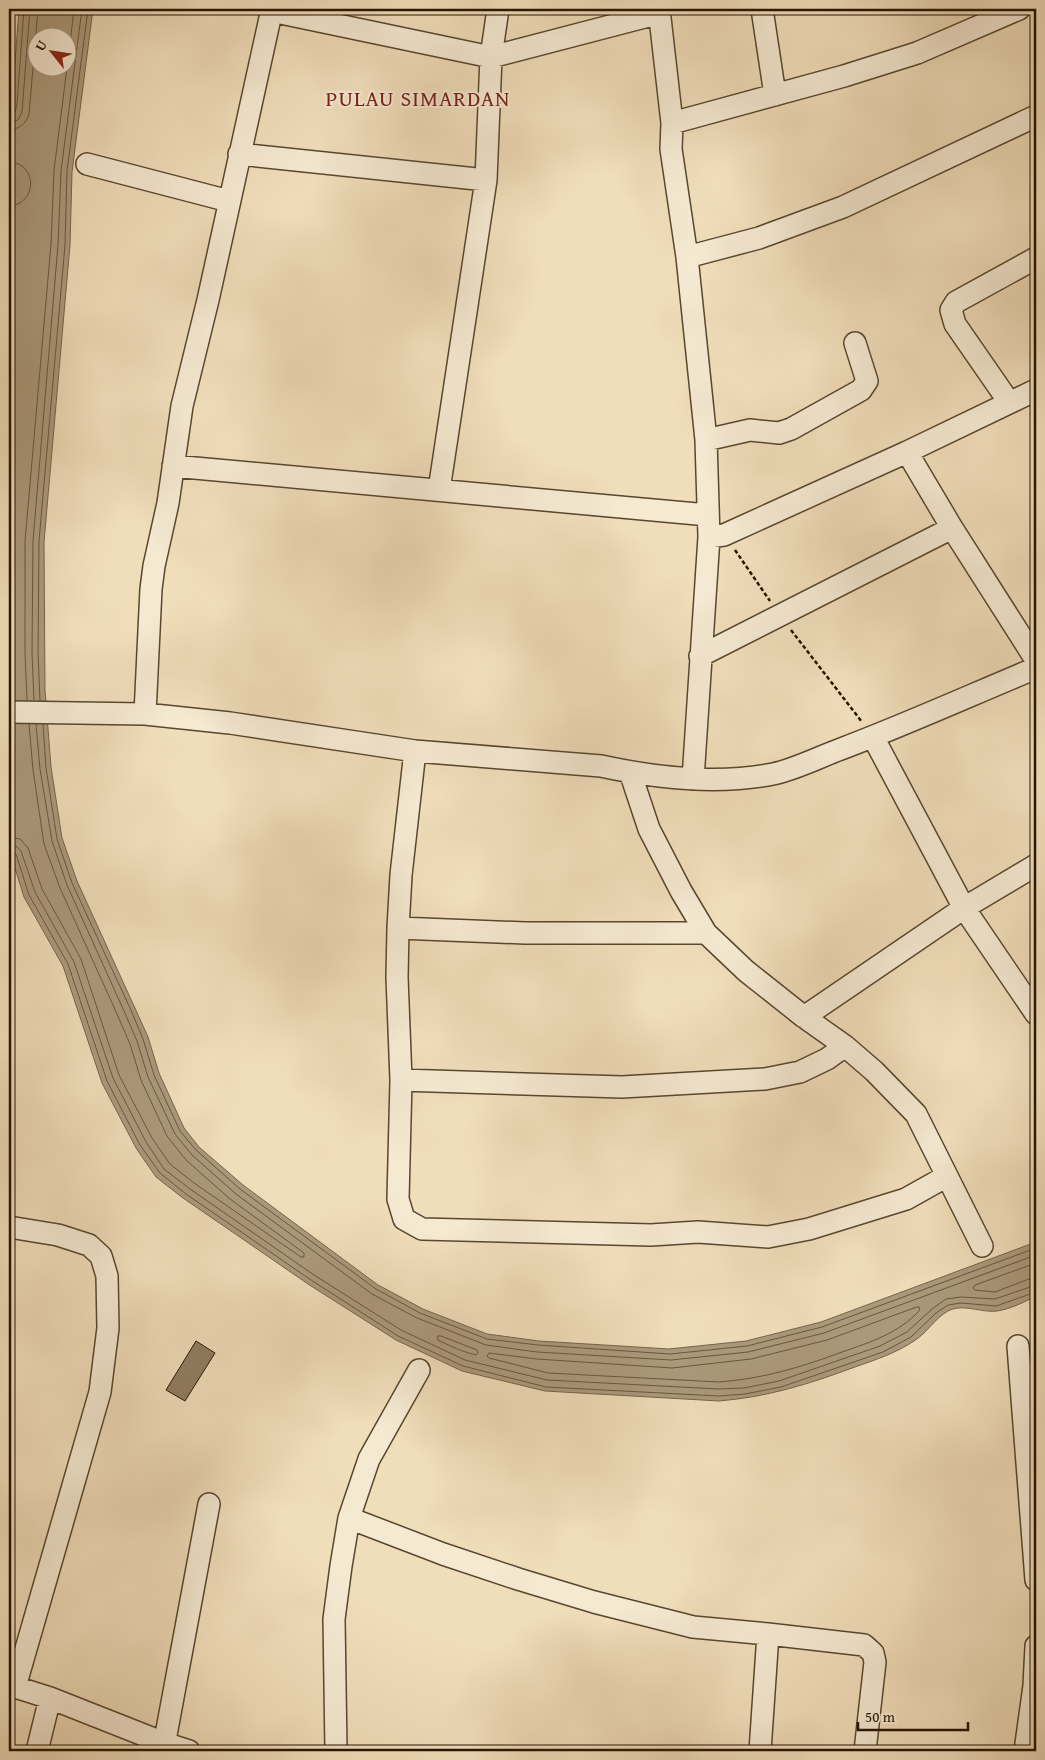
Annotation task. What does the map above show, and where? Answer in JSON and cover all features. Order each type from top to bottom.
[{"type":"street","points":[[439,490],[486,180],[491,57],[498,9]]},
{"type":"street","points":[[762,9],[775,95]]},
{"type":"street","points":[[672,123],[844,76],[917,53],[1020,9]]},
{"type":"street","points":[[145,714],[151,589],[154,566],[168,503],[182,406],[208,300],[272,10],[491,57],[659,11],[672,123],[670,149],[687,257],[706,440],[708,515],[716,536],[700,656],[693,779]]},
{"type":"street","points":[[687,257],[759,238],[843,207],[1036,116]]},
{"type":"street","points":[[240,154],[486,180]]},
{"type":"street","points":[[87,164],[229,201]]},
{"type":"street","points":[[1009,402],[955,324],[951,310],[956,302],[1036,258]]},
{"type":"street","points":[[706,440],[750,430],[770,434],[780,433],[791,429],[862,390],[867,381],[855,343]]},
{"type":"street","points":[[716,536],[907,452],[1036,390]]},
{"type":"street","points":[[907,452],[952,528],[1036,660]]},
{"type":"street","points":[[173,466],[708,515]]},
{"type":"street","points":[[700,656],[952,528]]},
{"type":"street","points":[[9,712],[145,714],[230,723],[415,751],[601,766],[630,772],[693,779],[746,778],[776,773],[873,737],[1036,668]]},
{"type":"street","points":[[873,737],[964,908],[1036,1014]]},
{"type":"street","points":[[415,751],[398,928],[401,1080],[398,1200],[404,1219],[422,1229],[651,1235],[698,1232],[768,1237],[809,1229],[906,1199],[947,1176]]},
{"type":"street","points":[[630,772],[649,829],[681,891],[706,933],[746,971],[874,1070],[916,1114],[982,1246]]},
{"type":"street","points":[[804,1017],[964,908],[1036,865]]},
{"type":"street","points":[[398,928],[525,933],[706,933]]},
{"type":"street","points":[[401,1080],[622,1087],[765,1079],[800,1072],[828,1059],[845,1046]]},
{"type":"street","points":[[9,1227],[58,1235],[89,1245],[101,1256],[107,1276],[108,1328],[100,1392],[12,1686],[50,1698],[163,1747],[189,1751]]},
{"type":"street","points":[[1018,1346],[1036,1580]]},
{"type":"street","points":[[336,1751],[334,1619],[340,1566],[349,1518],[369,1458],[419,1370]]},
{"type":"street","points":[[163,1747],[209,1504]]},
{"type":"street","points":[[349,1518],[518,1580],[594,1602],[693,1627],[864,1645],[873,1653],[875,1671],[865,1751]]},
{"type":"street","points":[[760,1751],[768,1634]]},
{"type":"street","points":[[1025,1751],[1035,1687],[1036,1646]]},
{"type":"street","points":[[37,1751],[50,1698]]},
{"type":"path","points":[[716,536],[873,737]]},
{"type":"water","points":[[19,9],[93,9],[72,172],[70,245],[44,542],[45,690],[51,767],[62,838],[77,881],[148,1037],[159,1073],[184,1128],[199,1147],[243,1185],[378,1285],[423,1309],[487,1334],[539,1341],[669,1349],[746,1341],[821,1322],[1036,1242],[1036,1296],[1012,1307],[997,1311],[960,1308],[948,1311],[919,1338],[893,1353],[805,1384],[771,1393],[719,1401],[545,1391],[462,1371],[396,1340],[308,1284],[183,1198],[156,1177],[136,1148],[102,1083],[63,966],[24,897],[9,849],[9,202],[12,181],[9,181],[9,123]]},
{"type":"building","points":[[196,1341],[215,1353],[185,1401],[166,1390]]},
{"type":"district","name":"PULAU SIMARDAN","points":[[418,98]]}]
